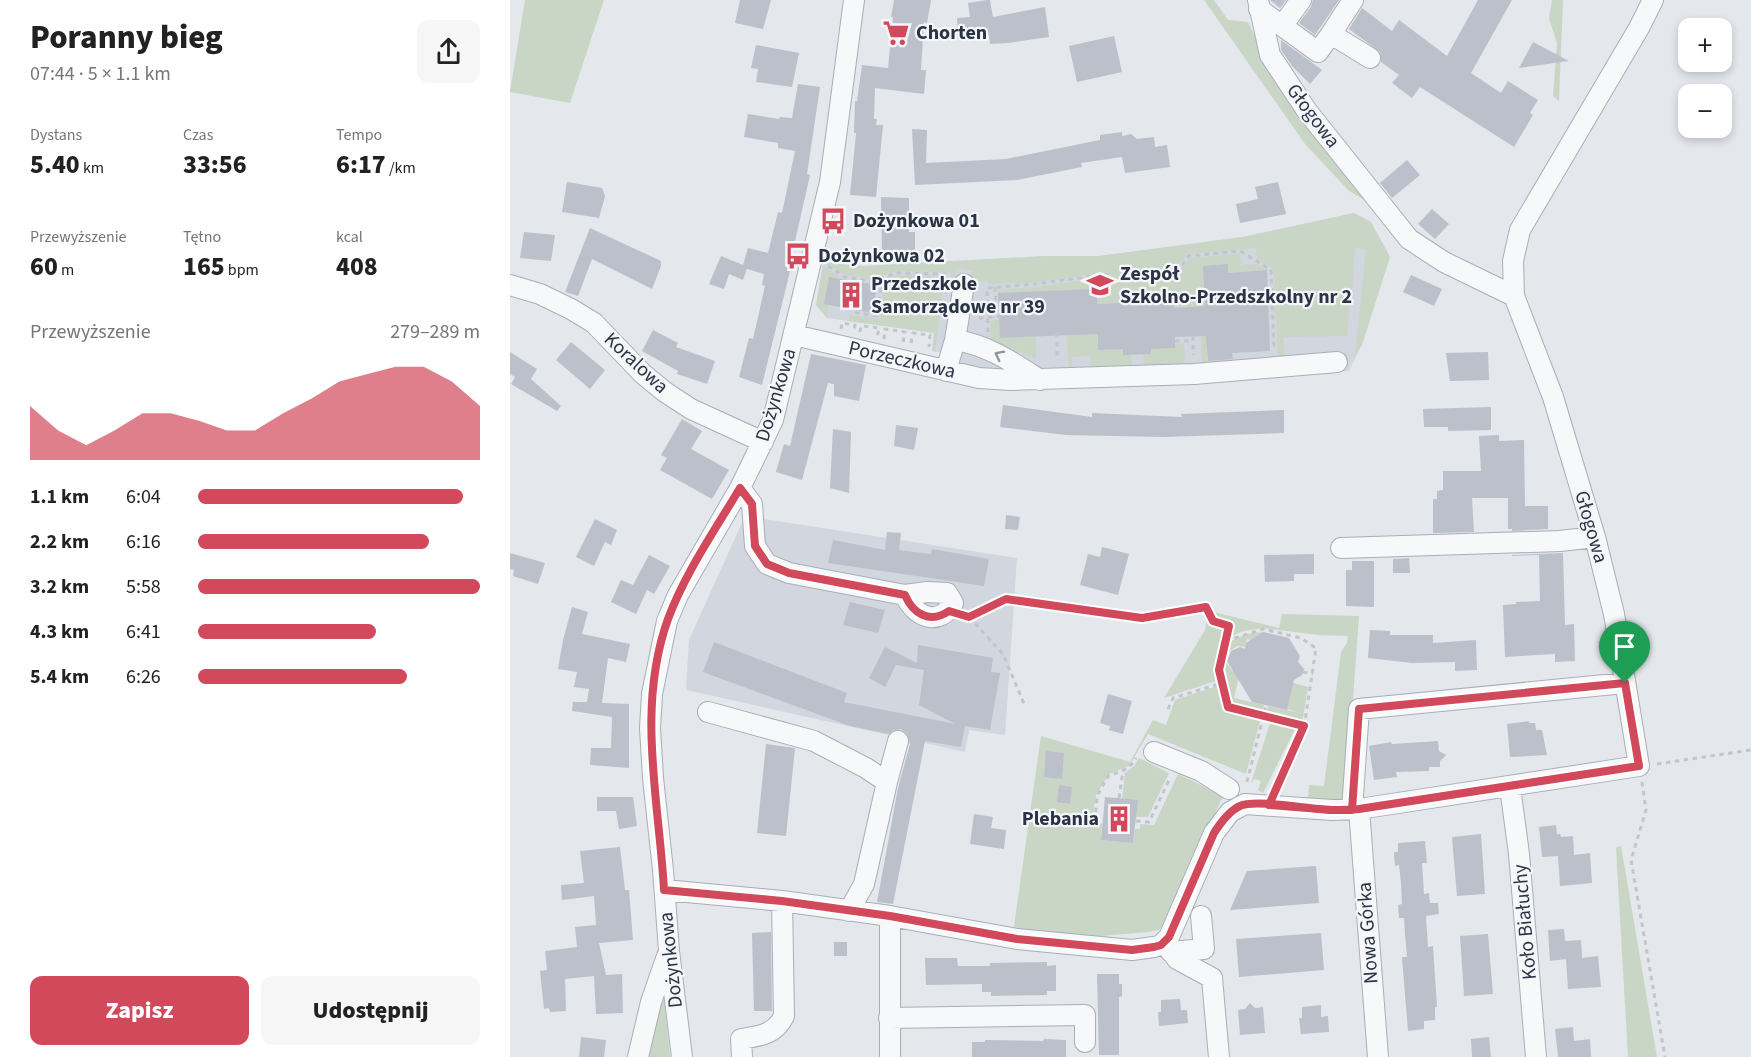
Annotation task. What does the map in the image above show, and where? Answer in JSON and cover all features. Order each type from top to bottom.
[{"type":"street","name":"Dożynkowa","points":[[682,1057],[669,951],[653,778],[650,728],[652,694],[667,621],[678,595],[740,488],[773,420],[830,182],[854,0]]},
{"type":"street","points":[[1282,26],[1301,0]]},
{"type":"street","points":[[1259,5],[1282,26],[1318,52],[1353,0]]},
{"type":"street","name":"Głogowa","points":[[1510,787],[1639,766],[1614,614],[1595,537],[1553,397],[1514,296],[1513,261],[1520,230],[1640,28],[1653,0]]},
{"type":"street","name":"Głogowa","points":[[1259,5],[1270,55],[1306,111],[1409,239],[1444,262],[1514,296]]},
{"type":"street","points":[[1331,34],[1370,58]]},
{"type":"street","points":[[946,370],[955,340],[964,284]]},
{"type":"street","name":"Koralowa","points":[[510,285],[540,294],[594,323],[643,374],[665,392],[691,409],[764,442]]},
{"type":"street","name":"Porzeczkowa","points":[[794,335],[979,378],[1011,380],[1194,374],[1337,362]]},
{"type":"street","points":[[955,340],[976,344],[1016,364],[1040,380]]},
{"type":"street","points":[[740,488],[752,504],[755,546],[767,564],[789,573],[905,595],[927,592],[947,593],[953,603],[949,611]]},
{"type":"street","points":[[1341,548],[1560,541],[1595,537]]},
{"type":"street","name":"Nowa Górka","points":[[1378,1057],[1355,810],[1359,709],[1625,683]]},
{"type":"street","points":[[708,712],[814,741],[866,768],[887,782]]},
{"type":"street","points":[[849,911],[864,884],[898,741]]},
{"type":"street","points":[[1154,752],[1177,763],[1238,785]]},
{"type":"street","points":[[1168,947],[1214,833],[1221,821],[1238,806],[1245,804],[1355,810],[1510,787]]},
{"type":"street","name":"Koło Białuchy","points":[[1510,787],[1519,854],[1536,1057]]},
{"type":"street","points":[[664,890],[782,901],[890,916],[1017,939],[1132,950],[1154,947],[1203,950],[1201,916]]},
{"type":"street","points":[[742,1057],[741,1039],[767,1034],[777,1028],[783,1016],[782,901]]},
{"type":"street","points":[[890,916],[890,1057]]},
{"type":"street","points":[[1168,947],[1177,959],[1212,978],[1219,1057]]},
{"type":"street","points":[[638,1057],[651,1002],[669,951]]},
{"type":"street","points":[[889,1018],[1085,1016],[1085,1042]]},
{"type":"path","points":[[1175,269],[1179,269],[1189,256],[1240,251],[1271,270],[1275,359]]},
{"type":"path","points":[[823,264],[845,278],[882,283],[876,316],[854,312]]},
{"type":"path","points":[[871,281],[897,273],[936,273]]},
{"type":"path","points":[[988,340],[987,288],[1108,274]]},
{"type":"path","points":[[995,287],[996,302],[999,302]]},
{"type":"path","points":[[979,318],[1004,316]]},
{"type":"path","points":[[860,337],[861,326],[879,328],[877,340]]},
{"type":"path","points":[[884,341],[885,329],[905,332],[903,345]]},
{"type":"path","points":[[910,348],[913,333],[930,335],[928,353]]},
{"type":"path","points":[[1057,333],[1057,346]]},
{"type":"path","points":[[1175,341],[1193,341]]},
{"type":"path","points":[[969,617],[1006,599],[1142,618],[1208,607],[1213,621],[1229,626],[1219,670],[1228,707],[1304,726]]},
{"type":"path","points":[[949,611],[969,617],[1003,654],[1024,706]]},
{"type":"path","points":[[1226,641],[1263,629],[1301,638],[1316,648],[1314,674],[1304,726],[1269,805]]},
{"type":"path","points":[[1303,672],[1314,674]]},
{"type":"path","points":[[1168,709],[1173,698],[1222,683]]},
{"type":"path","points":[[1238,785],[1266,705]]},
{"type":"path","points":[[1674,761],[1751,750]]},
{"type":"path","points":[[1136,821],[1149,822],[1177,763]]},
{"type":"path","points":[[1119,798],[1123,771]]},
{"type":"path","points":[[1644,799],[1646,810],[1631,860],[1665,1057]]},
{"type":"shaded area","name":"Zespół Szkolno-Przedszkolny nr 2","points":[[1354,213],[1371,222],[1390,257],[1362,344],[1349,371],[1210,380],[968,369],[960,362],[960,356],[932,351],[934,333],[827,318],[816,305],[823,262],[863,266],[1046,256],[1099,256],[1243,237]]},
{"type":"shaded area","points":[[745,516],[1017,558],[1005,735],[969,730],[965,752],[686,690],[689,640]]},
{"type":"green space","points":[[525,0],[604,0],[570,103],[510,92]]},
{"type":"green space","points":[[1204,0],[1214,0],[1228,20],[1248,22],[1262,51],[1368,197],[1363,199],[1349,191],[1305,144]]},
{"type":"green space","points":[[1552,0],[1563,0],[1559,101],[1553,96],[1557,43],[1549,18]]},
{"type":"green space","points":[[1354,213],[1371,222],[1390,257],[1362,345],[1355,356],[1366,249],[1355,248],[1352,291],[1345,291],[1346,297],[1351,298],[1347,336],[1283,337],[1285,358],[1278,358],[1273,268],[1257,260],[1256,248],[1188,254],[1179,264],[1174,265],[1176,273],[1181,273],[1183,266],[1190,258],[1240,253],[1241,265],[1256,264],[1267,270],[1228,273],[1228,264],[1203,266],[1205,306],[1174,308],[1173,304],[1097,304],[1097,296],[1093,296],[1092,289],[998,293],[998,290],[1036,287],[1108,276],[1107,272],[1028,283],[989,284],[970,280],[972,271],[957,268],[955,277],[951,276],[951,272],[897,271],[870,279],[846,275],[823,262],[863,266],[1046,256],[1099,256],[1243,237]]},
{"type":"green space","points":[[823,266],[844,280],[829,278],[825,303],[828,305],[827,318],[816,305]]},
{"type":"green space","points":[[897,275],[944,276],[935,351],[932,351],[934,333],[849,321],[850,315],[879,319],[885,282],[878,281]]},
{"type":"green space","points":[[999,320],[1000,338],[1036,337],[1036,360],[991,339],[990,321]]},
{"type":"green space","points":[[1098,327],[1098,350],[1123,349],[1131,354],[1132,365],[1091,367],[1090,356],[1072,357],[1072,368],[1069,368],[1066,335]]},
{"type":"green space","points":[[1201,330],[1206,330],[1208,362],[1202,362]]},
{"type":"green space","points":[[1184,343],[1185,361],[1182,367],[1145,372],[1143,354],[1151,349],[1175,348],[1175,344]]},
{"type":"green space","points":[[1209,611],[1279,628],[1282,614],[1359,616],[1346,798],[1312,802],[1308,799],[1309,785],[1324,786],[1341,652],[1347,643],[1348,636],[1318,635],[1263,628],[1244,631],[1228,637],[1231,624],[1213,619]]},
{"type":"green space","points":[[1207,618],[1212,623],[1227,627],[1217,670],[1219,680],[1164,698],[1205,630]]},
{"type":"green space","points":[[1263,632],[1251,640],[1247,639],[1245,647],[1238,646],[1229,651],[1226,662],[1232,671],[1240,673],[1234,698],[1264,705],[1262,713],[1230,706],[1222,668],[1227,643],[1247,634]]},
{"type":"green space","points":[[1293,683],[1308,687],[1301,723],[1266,714],[1268,706],[1300,713],[1287,709]]},
{"type":"green space","points":[[1220,685],[1227,709],[1261,717],[1246,774],[1148,734],[1129,766],[1109,774],[1096,795],[1092,822],[1102,824],[1101,840],[1133,843],[1135,829],[1140,829],[1140,824],[1154,825],[1178,774],[1225,797],[1221,800],[1187,880],[1159,930],[1077,938],[1013,933],[1041,736],[1130,762],[1153,720],[1166,725],[1175,700]]},
{"type":"green space","points":[[1271,720],[1296,727],[1263,793],[1258,790],[1261,781],[1255,779],[1251,783]]},
{"type":"green space","points":[[1139,758],[1169,773],[1148,817],[1136,817],[1122,799],[1125,773],[1134,766]]},
{"type":"green space","points":[[1621,846],[1657,1057],[1628,1057],[1616,848]]},
{"type":"green space","points":[[663,988],[670,1057],[643,1057]]},
{"type":"building","points":[[740,0],[771,0],[763,29],[735,23]]},
{"type":"building","points":[[894,0],[931,0],[927,23],[924,22],[921,70],[926,70],[924,94],[875,88],[874,119],[877,119],[876,125],[883,125],[876,197],[850,195],[856,133],[854,133],[855,101],[857,101],[862,65],[888,68]]},
{"type":"building","points":[[990,0],[993,17],[1045,7],[1049,37],[990,44],[989,35],[958,38],[957,18],[970,17],[968,3]]},
{"type":"building","points":[[1270,0],[1286,0],[1280,8]]},
{"type":"building","points":[[1313,0],[1339,0],[1315,35],[1299,23],[1311,7]]},
{"type":"building","points":[[1478,0],[1512,0],[1471,73],[1501,93],[1508,81],[1538,100],[1530,113],[1533,115],[1514,147],[1420,87],[1412,98],[1392,83],[1399,75],[1381,62],[1380,52],[1349,29],[1362,8],[1392,31],[1399,20],[1447,56]]},
{"type":"building","points":[[1114,36],[1122,72],[1077,82],[1069,46]]},
{"type":"building","points":[[1281,40],[1322,70],[1310,84],[1292,66],[1281,50]]},
{"type":"building","points":[[1533,42],[1569,61],[1519,68]]},
{"type":"building","points":[[756,45],[799,53],[792,87],[756,82],[758,69],[751,68]]},
{"type":"building","points":[[798,84],[820,87],[807,174],[810,175],[791,259],[793,259],[762,385],[739,377],[749,338],[753,339],[765,286],[762,285],[764,274],[747,269],[743,280],[729,274],[724,289],[709,284],[721,256],[743,265],[748,248],[768,253],[778,212],[782,213],[795,151],[778,148],[778,143],[744,137],[748,114],[779,119],[780,117],[792,118]]},
{"type":"building","points":[[912,129],[927,130],[926,163],[1006,159],[1100,140],[1100,135],[1122,132],[1122,136],[1131,134],[1137,139],[1154,137],[1155,147],[1167,145],[1170,167],[1125,173],[1122,157],[1081,163],[1082,167],[1017,180],[915,185]]},
{"type":"building","points":[[1407,160],[1420,175],[1392,198],[1380,183]]},
{"type":"building","points":[[567,182],[602,188],[605,196],[599,218],[562,212]]},
{"type":"building","points":[[1278,182],[1286,214],[1240,223],[1236,204],[1258,199],[1255,187]]},
{"type":"building","points":[[881,197],[909,198],[909,232],[915,232],[915,251],[882,251]]},
{"type":"building","points":[[1432,209],[1449,224],[1435,239],[1418,224]]},
{"type":"building","points":[[590,228],[661,261],[652,289],[592,259],[578,296],[565,292]]},
{"type":"building","points":[[524,232],[555,235],[551,261],[520,258]]},
{"type":"building","points":[[1228,264],[1228,273],[1267,270],[1270,351],[1232,353],[1233,359],[1208,361],[1206,336],[1175,337],[1175,348],[1151,349],[1151,354],[1123,355],[1123,349],[1098,350],[1098,334],[1000,338],[998,293],[1092,289],[1093,296],[1097,296],[1097,304],[1148,302],[1173,304],[1174,308],[1205,306],[1203,266]]},
{"type":"building","points":[[1411,275],[1442,289],[1434,306],[1403,292]]},
{"type":"building","name":"Przedszkole Samorządowe nr 39","points":[[829,277],[877,285],[873,313],[824,304]]},
{"type":"building","points":[[653,330],[678,343],[676,347],[715,361],[707,384],[677,374],[678,371],[642,351]]},
{"type":"building","points":[[571,342],[605,370],[590,389],[556,360]]},
{"type":"building","points":[[510,352],[537,369],[531,379],[561,406],[557,411],[511,384],[515,377],[510,374]]},
{"type":"building","points":[[1488,352],[1489,380],[1450,381],[1446,353]]},
{"type":"building","points":[[811,354],[866,365],[859,401],[834,396],[834,384],[828,383],[802,480],[776,472],[784,444],[790,446]]},
{"type":"building","points":[[1003,405],[1092,417],[1092,413],[1182,417],[1181,414],[1284,410],[1284,433],[1163,437],[1066,435],[1000,427]]},
{"type":"building","points":[[1491,407],[1491,430],[1448,431],[1448,427],[1424,427],[1423,409]]},
{"type":"building","points":[[682,419],[702,431],[691,449],[729,470],[712,499],[660,470],[667,458],[661,455]]},
{"type":"building","points":[[896,425],[918,428],[914,450],[894,446]]},
{"type":"building","points":[[833,429],[851,432],[849,493],[830,488]]},
{"type":"building","points":[[1499,435],[1499,441],[1524,440],[1525,506],[1548,506],[1548,529],[1512,531],[1508,529],[1508,498],[1472,498],[1474,532],[1433,533],[1433,499],[1437,499],[1437,491],[1443,490],[1443,471],[1481,471],[1479,436]]},
{"type":"building","points":[[1006,515],[1020,517],[1018,530],[1005,529]]},
{"type":"building","points":[[595,519],[617,530],[611,545],[605,542],[594,566],[576,557]]},
{"type":"building","points":[[887,532],[901,533],[899,550],[931,554],[932,549],[989,559],[984,586],[828,563],[833,540],[885,550]]},
{"type":"building","points":[[1102,547],[1129,554],[1118,595],[1080,585],[1088,554],[1100,557]]},
{"type":"building","points":[[510,553],[545,563],[538,584],[513,576],[514,570],[510,569]]},
{"type":"building","points":[[1563,553],[1565,625],[1574,624],[1575,661],[1555,662],[1555,654],[1505,657],[1503,605],[1540,601],[1539,555],[1512,555]]},
{"type":"building","points":[[1314,554],[1314,574],[1294,574],[1294,581],[1265,582],[1264,555]]},
{"type":"building","points":[[649,555],[670,566],[654,594],[647,590],[636,614],[611,602],[621,580],[633,585]]},
{"type":"building","points":[[1409,558],[1410,573],[1393,573],[1393,559]]},
{"type":"building","points":[[1352,561],[1374,561],[1374,607],[1346,606],[1346,570],[1352,570]]},
{"type":"building","points":[[850,602],[885,610],[878,633],[843,625]]},
{"type":"building","points":[[572,607],[588,612],[582,634],[630,644],[626,662],[608,658],[602,703],[629,704],[629,768],[590,765],[591,748],[611,748],[612,717],[572,711],[573,702],[587,702],[589,689],[574,687],[577,672],[558,669]]},
{"type":"building","points":[[1370,630],[1390,631],[1390,635],[1433,635],[1433,643],[1476,640],[1477,670],[1455,671],[1455,662],[1412,663],[1368,658]]},
{"type":"building","points":[[1263,632],[1289,638],[1300,656],[1298,662],[1304,669],[1302,675],[1294,680],[1287,710],[1252,702],[1227,661],[1231,651],[1240,647],[1245,649],[1246,643]]},
{"type":"building","points":[[714,642],[847,693],[844,702],[955,724],[919,705],[924,670],[896,665],[885,687],[869,678],[885,647],[917,663],[918,645],[993,658],[991,672],[1000,673],[990,730],[965,726],[961,747],[925,741],[893,904],[877,902],[898,788],[910,744],[907,733],[901,729],[889,734],[850,726],[703,672]]},
{"type":"building","points":[[1108,694],[1132,701],[1123,734],[1109,730],[1110,726],[1100,723]]},
{"type":"building","points":[[1529,721],[1529,723],[1535,723],[1536,730],[1542,730],[1547,755],[1510,757],[1507,724]]},
{"type":"building","points":[[1438,741],[1439,751],[1446,755],[1440,761],[1440,767],[1429,767],[1429,771],[1396,772],[1397,777],[1374,780],[1369,746],[1391,742],[1392,744]]},
{"type":"building","points":[[766,744],[795,748],[786,836],[757,833]]},
{"type":"building","points":[[1046,751],[1064,753],[1062,779],[1044,777]]},
{"type":"building","points":[[1059,785],[1072,787],[1070,804],[1057,802]]},
{"type":"building","points":[[597,797],[633,797],[637,826],[619,829],[616,811],[597,811]]},
{"type":"building","name":"Plebania","points":[[1105,797],[1138,800],[1133,843],[1101,840]]},
{"type":"building","points":[[974,814],[993,817],[991,828],[1006,830],[1004,849],[970,844]]},
{"type":"building","points":[[1556,825],[1557,834],[1561,837],[1573,836],[1574,855],[1590,853],[1592,883],[1560,886],[1558,856],[1542,857],[1539,827]]},
{"type":"building","points":[[1481,834],[1485,894],[1457,896],[1452,837]]},
{"type":"building","points":[[1425,841],[1427,863],[1422,863],[1424,894],[1429,893],[1430,903],[1438,903],[1439,914],[1426,916],[1428,947],[1433,946],[1437,1007],[1435,1007],[1435,1020],[1424,1021],[1424,1029],[1408,1031],[1402,957],[1407,957],[1404,918],[1399,918],[1398,905],[1402,904],[1401,883],[1399,865],[1395,866],[1394,852],[1398,852],[1398,843]]},
{"type":"building","points":[[620,847],[625,890],[629,890],[633,940],[599,943],[606,975],[622,974],[623,1013],[596,1014],[594,976],[565,979],[566,1011],[550,1012],[549,1008],[544,1009],[540,971],[547,970],[545,951],[577,947],[575,927],[596,925],[594,896],[562,900],[561,885],[584,883],[580,851]]},
{"type":"building","points":[[1316,866],[1319,903],[1230,910],[1247,871]]},
{"type":"building","points":[[1564,929],[1565,941],[1581,940],[1582,958],[1598,956],[1601,987],[1568,989],[1566,959],[1550,961],[1548,930]]},
{"type":"building","points":[[771,932],[772,1011],[754,1011],[752,933]]},
{"type":"building","points":[[1321,933],[1324,970],[1239,977],[1236,939]]},
{"type":"building","points":[[1488,934],[1493,994],[1464,996],[1460,936]]},
{"type":"building","points":[[834,942],[847,942],[847,956],[834,956]]},
{"type":"building","points":[[925,958],[957,958],[958,966],[1047,962],[1047,966],[1056,965],[1056,991],[1047,991],[1047,995],[991,996],[991,992],[982,992],[982,984],[926,985]]},
{"type":"building","points":[[1097,974],[1119,974],[1119,984],[1122,984],[1122,996],[1119,997],[1119,1055],[1099,1055]]},
{"type":"building","points":[[1180,999],[1181,1010],[1187,1010],[1188,1023],[1159,1026],[1158,1012],[1161,1012],[1161,1000]]},
{"type":"building","points":[[1250,1003],[1255,1008],[1263,1007],[1265,1033],[1240,1035],[1238,1010],[1245,1009]]},
{"type":"building","points":[[1321,1005],[1321,1017],[1328,1016],[1329,1032],[1301,1034],[1299,1018],[1302,1018],[1302,1007]]},
{"type":"building","points":[[1573,1027],[1574,1041],[1590,1039],[1591,1057],[1558,1057],[1555,1029]]},
{"type":"building","points":[[581,1037],[606,1040],[604,1057],[579,1057]]},
{"type":"building","points":[[1489,1037],[1491,1057],[1472,1057],[1471,1039]]},
{"type":"building","points":[[1044,1039],[1066,1040],[1066,1057],[972,1057],[972,1042],[985,1042],[985,1040],[1043,1041]]},
{"type":"place","name":"Chorten","points":[[896,33]]},
{"type":"place","name":"Dożynkowa 01","points":[[833,221]]},
{"type":"place","name":"Dożynkowa 02","points":[[798,256]]},
{"type":"place","name":"Zespół Szkolno-Przedszkolny nr 2","points":[[1100,285]]},
{"type":"place","name":"Przedszkole Samorządowe nr 39","points":[[851,295]]},
{"type":"place","name":"Plebania","points":[[1119,819]]},
{"type":"route","points":[[1625,683],[1359,709],[1352,810],[1332,810],[1269,805],[1274,796],[1304,729],[1304,726],[1228,707],[1219,670],[1229,626],[1213,621],[1206,607],[1142,618],[1006,599],[969,617],[949,611],[941,616],[929,618],[916,613],[905,595],[789,573],[767,564],[755,546],[752,504],[740,488],[678,595],[667,621],[658,659],[652,694],[650,728],[664,890],[782,901],[890,916],[1009,939],[1132,950],[1154,947],[1165,942],[1174,929],[1214,833],[1221,821],[1238,806],[1252,803],[1300,808],[1332,810],[1352,810],[1639,766],[1625,683]]}]
